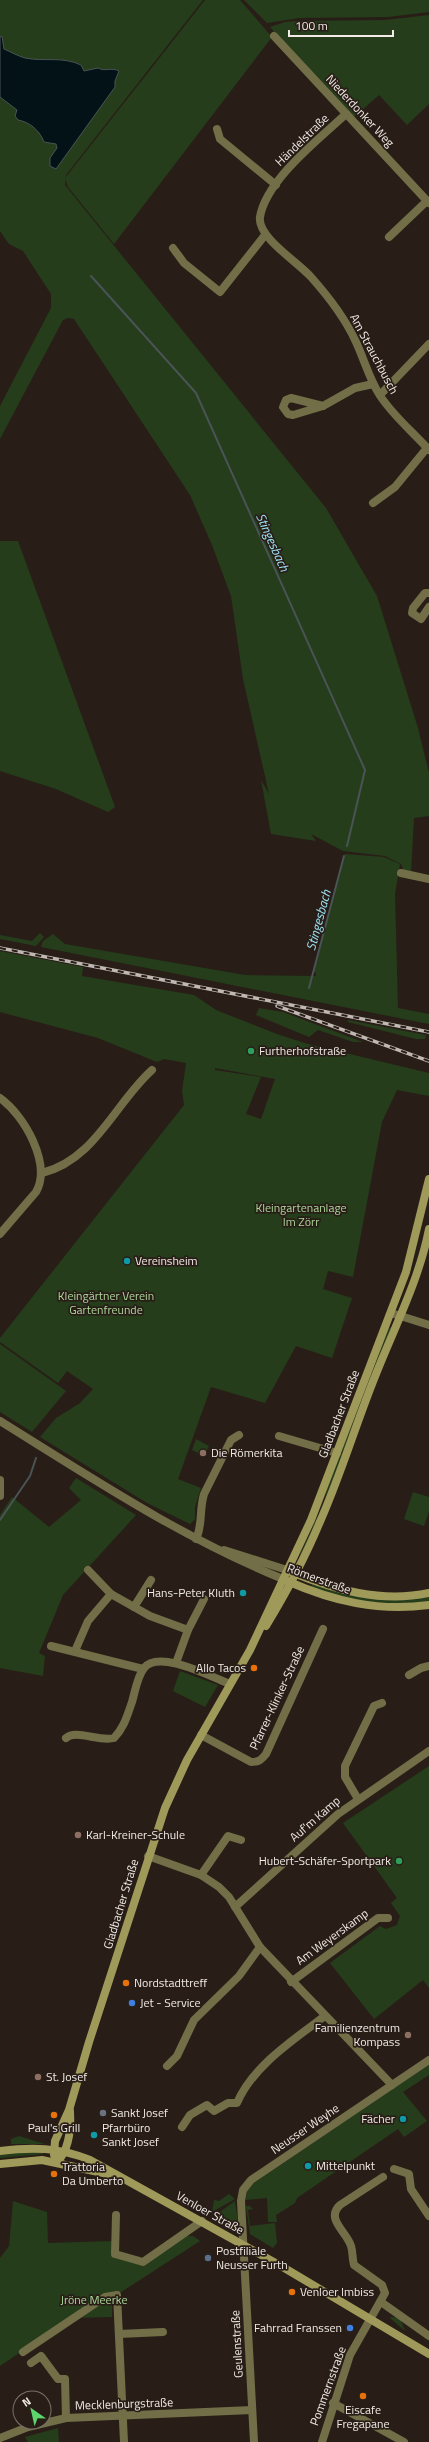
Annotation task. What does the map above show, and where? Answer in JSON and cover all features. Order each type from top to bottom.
[{"type":"main road","name":"Gladbacher Straße","points":[[250,1650],[311,1520],[391,1313],[416,1236],[429,1179]]},
{"type":"main road","name":"Gladbacher Straße","points":[[53,2149],[70,2110],[148,1856],[172,1793],[201,1735],[296,1574],[322,1518],[376,1374],[401,1316],[428,1239],[429,1229]]},
{"type":"main road","name":"Römerstraße","points":[[287,1570],[340,1589],[370,1595],[388,1597],[429,1593]]},
{"type":"main road","name":"Römerstraße","points":[[283,1579],[352,1604],[388,1608],[429,1605]]},
{"type":"main road","name":"Gladbacher Straße","points":[[65,2150],[70,2123],[70,2110]]},
{"type":"main road","points":[[53,2149],[57,2162]]},
{"type":"main road","name":"Venloer Straße","points":[[0,2151],[65,2150],[90,2160],[245,2245],[429,2354]]},
{"type":"main road","points":[[57,2162],[65,2150]]},
{"type":"main road","name":"Venloer Straße","points":[[0,2164],[36,2160],[57,2162],[121,2177]]},
{"type":"street","name":"Niederdonker Weg","points":[[274,36],[428,202]]},
{"type":"street","name":"Händelstraße","points":[[265,235],[260,224],[260,217],[276,185],[297,159],[346,114]]},
{"type":"street","name":"Händelstraße","points":[[217,130],[220,139],[276,185]]},
{"type":"street","points":[[389,237],[428,202]]},
{"type":"street","points":[[173,248],[184,263],[220,292],[265,235]]},
{"type":"street","name":"Am Strauchbusch","points":[[265,235],[310,276],[327,297],[355,340],[373,384],[380,395],[428,449]]},
{"type":"street","points":[[380,395],[429,344]]},
{"type":"street","points":[[323,406],[355,388],[373,384]]},
{"type":"street","points":[[373,503],[395,487],[428,449]]},
{"type":"street","points":[[429,593],[424,593],[412,608],[412,613],[421,619],[429,607]]},
{"type":"street","points":[[401,872],[429,879]]},
{"type":"street","points":[[42,1173],[63,1165],[96,1138],[142,1079],[152,1070]]},
{"type":"street","points":[[0,1098],[12,1108],[25,1125],[39,1160],[42,1173],[41,1184],[36,1192],[0,1234]]},
{"type":"street","points":[[416,1236],[428,1239]]},
{"type":"street","points":[[391,1313],[429,1325]]},
{"type":"street","name":"Römerstraße","points":[[0,1421],[126,1500],[208,1546],[238,1561],[283,1579]]},
{"type":"street","points":[[196,1539],[201,1528],[201,1504],[204,1494],[232,1440],[239,1435]]},
{"type":"street","points":[[279,1436],[337,1454]]},
{"type":"street","points":[[0,1480],[0,1496]]},
{"type":"street","name":"Römerstraße","points":[[208,1546],[287,1570]]},
{"type":"street","points":[[88,1570],[111,1594],[150,1616],[188,1630]]},
{"type":"street","points":[[134,1607],[150,1580]]},
{"type":"street","points":[[75,1651],[88,1621],[111,1594]]},
{"type":"street","points":[[176,1663],[188,1630],[204,1599]]},
{"type":"street","name":"Pfarrer-Klinker-Straße","points":[[201,1735],[251,1762],[257,1762],[262,1759],[266,1754],[323,1629]]},
{"type":"street","points":[[51,1646],[143,1668]]},
{"type":"street","points":[[66,1738],[74,1734],[100,1740],[114,1738],[124,1725],[143,1668],[154,1661],[162,1660],[176,1663],[230,1684]]},
{"type":"street","points":[[409,1675],[420,1668],[429,1666]]},
{"type":"street","name":"Auf'm Kamp","points":[[358,1799],[347,1782],[344,1772],[345,1766],[374,1706],[382,1703]]},
{"type":"street","name":"Auf'm Kamp","points":[[235,1907],[338,1814],[429,1751]]},
{"type":"street","points":[[201,1875],[228,1836],[241,1840]]},
{"type":"street","points":[[148,1856],[201,1875],[219,1887],[235,1907],[260,1947],[291,1982],[392,2085]]},
{"type":"street","name":"Am Weyerskamp","points":[[291,1982],[378,1918],[388,1918]]},
{"type":"street","points":[[167,2066],[177,2056],[194,2020],[240,1976],[260,1947]]},
{"type":"street","points":[[182,2127],[190,2115],[207,2104],[214,2111],[228,2103],[237,2103],[247,2085],[268,2062],[324,2016]]},
{"type":"street","name":"Neusser Weyhe","points":[[245,2245],[241,2201],[247,2185],[429,2060]]},
{"type":"street","points":[[394,2169],[409,2174],[411,2189],[429,2216]]},
{"type":"street","points":[[371,2319],[384,2296],[384,2288],[354,2265],[350,2244],[334,2216],[340,2205],[383,2177]]},
{"type":"street","points":[[116,2215],[116,2254],[143,2262],[202,2222]]},
{"type":"street","name":"Geulenstraße","points":[[245,2245],[254,2442]]},
{"type":"street","points":[[23,2352],[105,2297],[117,2295],[124,2442]]},
{"type":"street","points":[[381,2302],[395,2310],[407,2323],[429,2336]]},
{"type":"street","name":"Pommernstraße","points":[[322,2442],[333,2403],[350,2356],[371,2319]]},
{"type":"street","points":[[119,2334],[163,2332]]},
{"type":"street","points":[[31,2363],[41,2356],[58,2379],[65,2379],[66,2418]]},
{"type":"street","points":[[333,2403],[404,2442]]},
{"type":"street","name":"Mecklenburgstraße","points":[[0,2438],[28,2427],[66,2418],[252,2410]]},
{"type":"green space","points":[[0,0],[203,0],[66,175],[65,185],[326,508],[377,596],[418,728],[429,773],[429,816],[414,818],[411,873],[404,872],[401,864],[385,856],[343,851],[311,834],[316,841],[271,834],[261,780],[269,794],[243,679],[231,596],[212,545],[190,495],[74,319],[68,318],[63,320],[0,439],[0,406],[51,308],[51,294],[23,251],[9,244],[0,231]]},
{"type":"green space","points":[[205,0],[240,0],[272,37],[114,244],[68,187],[65,178]]},
{"type":"green space","points":[[244,0],[429,0],[429,12],[388,17],[299,18],[267,23]]},
{"type":"green space","points":[[429,15],[429,104],[407,125],[379,95],[353,118],[270,27],[285,22],[298,21],[385,20]]},
{"type":"green space","points":[[0,541],[18,541],[115,807],[108,812],[56,789],[0,771]]},
{"type":"green space","points":[[345,854],[384,857],[400,864],[395,894],[398,1008],[429,1014],[429,1024],[41,947],[43,941],[53,934],[65,944],[245,975],[316,976],[316,973],[314,972]]},
{"type":"green space","points":[[40,933],[44,937],[36,946],[0,939],[0,935],[32,941]]},
{"type":"green space","points":[[0,951],[83,967],[82,976],[194,995],[216,1010],[277,1034],[308,1044],[429,1073],[429,1096],[397,1090],[382,1122],[353,1277],[328,1271],[323,1289],[352,1298],[332,1358],[296,1346],[265,1403],[211,1387],[178,1479],[201,1488],[195,1507],[195,1519],[190,1524],[147,1503],[40,1437],[56,1418],[80,1403],[93,1389],[67,1371],[58,1383],[0,1342],[0,1338],[184,1105],[182,1091],[186,1063],[164,1059],[157,1062],[98,1038],[0,1012]],"holes":[[[215,1068],[275,1079],[261,1119],[246,1114],[261,1077],[215,1070]]]},
{"type":"green space","points":[[259,1008],[283,1012],[363,1042],[353,1042],[318,1030],[309,1037],[256,1015]]},
{"type":"green space","points":[[348,1020],[426,1035],[425,1039],[416,1039],[348,1022]]},
{"type":"green space","points":[[389,1327],[393,1329],[326,1501],[301,1555],[300,1554],[324,1502],[328,1485]]},
{"type":"green space","points":[[0,1344],[66,1391],[32,1432],[0,1412]]},
{"type":"green space","points":[[196,1439],[209,1446],[204,1456],[192,1450]]},
{"type":"green space","points":[[76,1478],[136,1515],[63,1595],[39,1653],[45,1656],[43,1676],[0,1668],[0,1515],[12,1497],[49,1527],[81,1500],[69,1488]]},
{"type":"green space","points":[[413,1492],[429,1497],[429,1511],[424,1526],[404,1519]]},
{"type":"green space","points":[[312,1584],[370,1598],[413,1599],[429,1597],[429,1601],[410,1604],[355,1601],[311,1587]]},
{"type":"green space","points":[[180,1671],[218,1685],[205,1707],[173,1691]]},
{"type":"green space","name":"Hubert-Schäfer-Sportpark","points":[[429,1766],[429,1988],[423,1980],[374,2019],[330,1963],[380,1926],[386,1929],[397,1925],[400,1916],[391,1903],[397,1898],[343,1823]]},
{"type":"green space","points":[[429,2064],[429,2075],[403,2092],[427,2121],[404,2137],[398,2129],[297,2198],[295,2203],[276,2215],[277,2222],[268,2222],[267,2198],[246,2200],[247,2190],[254,2183]]},
{"type":"green space","points":[[19,2136],[45,2144],[11,2144],[11,2139]]},
{"type":"green space","points":[[43,2151],[43,2154],[0,2158],[0,2154]]},
{"type":"green space","points":[[229,2194],[235,2199],[212,2212],[214,2200],[219,2201]]},
{"type":"green space","name":"Jröne Meerke","points":[[13,2201],[47,2212],[48,2243],[114,2241],[114,2255],[142,2265],[187,2236],[193,2236],[200,2241],[112,2298],[112,2317],[71,2318],[0,2366],[0,2258],[9,2246]]},
{"type":"green space","points":[[235,2201],[238,2222],[234,2225],[217,2214]]},
{"type":"green space","points":[[246,2206],[250,2206],[253,2209],[248,2210],[250,2226],[275,2223],[277,2243],[273,2248],[250,2234]]},
{"type":"green space","points":[[390,2318],[400,2318],[405,2331]]},
{"type":"green space","points":[[58,2428],[59,2442],[28,2442],[25,2437],[52,2430]]},
{"type":"shaded area","points":[[2,36],[4,49],[25,58],[74,62],[81,65],[84,71],[98,68],[103,70],[114,69],[119,71],[115,81],[115,87],[56,169],[50,166],[50,158],[57,148],[56,144],[44,142],[40,134],[34,128],[27,123],[18,120],[15,116],[17,110],[0,97],[0,37]]},
{"type":"waterway","name":"Stingesbach","points":[[91,276],[196,393],[365,770],[347,846]]},
{"type":"waterway","name":"Stingesbach","points":[[309,988],[344,856]]},
{"type":"waterway","name":"Stingesbach","points":[[0,1520],[30,1476],[36,1458]]},
{"type":"railway","points":[[0,948],[429,1032]]},
{"type":"railway","points":[[277,1006],[429,1061]]},
{"type":"place","name":"Furtherhofstraße","points":[[251,1051]]},
{"type":"place","name":"Vereinsheim","points":[[127,1261]]},
{"type":"place","name":"Die Römerkita","points":[[203,1453]]},
{"type":"place","name":"Hans-Peter Kluth","points":[[243,1593]]},
{"type":"place","name":"Allo Tacos","points":[[254,1668]]},
{"type":"place","name":"Karl-Kreiner-Schule","points":[[78,1835]]},
{"type":"place","name":"Hubert-Schäfer-Sportpark","points":[[399,1861]]},
{"type":"place","name":"Nordstadttreff","points":[[126,1983]]},
{"type":"place","name":"Jet - Service","points":[[132,2003]]},
{"type":"place","name":"Familienzentrum Kompass","points":[[408,2035]]},
{"type":"place","name":"St. Josef","points":[[38,2077]]},
{"type":"place","name":"Sankt Josef","points":[[103,2113]]},
{"type":"place","name":"Paul's Grill","points":[[54,2115]]},
{"type":"place","name":"Fächer","points":[[403,2119]]},
{"type":"place","name":"Pfarrbüro Sankt Josef","points":[[94,2135]]},
{"type":"place","name":"Mittelpunkt","points":[[308,2166]]},
{"type":"place","name":"Trattoria Da Umberto","points":[[54,2174]]},
{"type":"place","name":"Postfiliale Neusser Furth","points":[[208,2258]]},
{"type":"place","name":"Venloer Imbiss","points":[[292,2292]]},
{"type":"place","name":"Fahrrad Franssen","points":[[350,2328]]},
{"type":"place","name":"Eiscafe Fregapane","points":[[363,2396]]},
{"type":"park label","name":"Kleingartenanlage Im Zörr","points":[[301,1215]]},
{"type":"park label","name":"Kleingärtner Verein Gartenfreunde","points":[[106,1303]]}]
